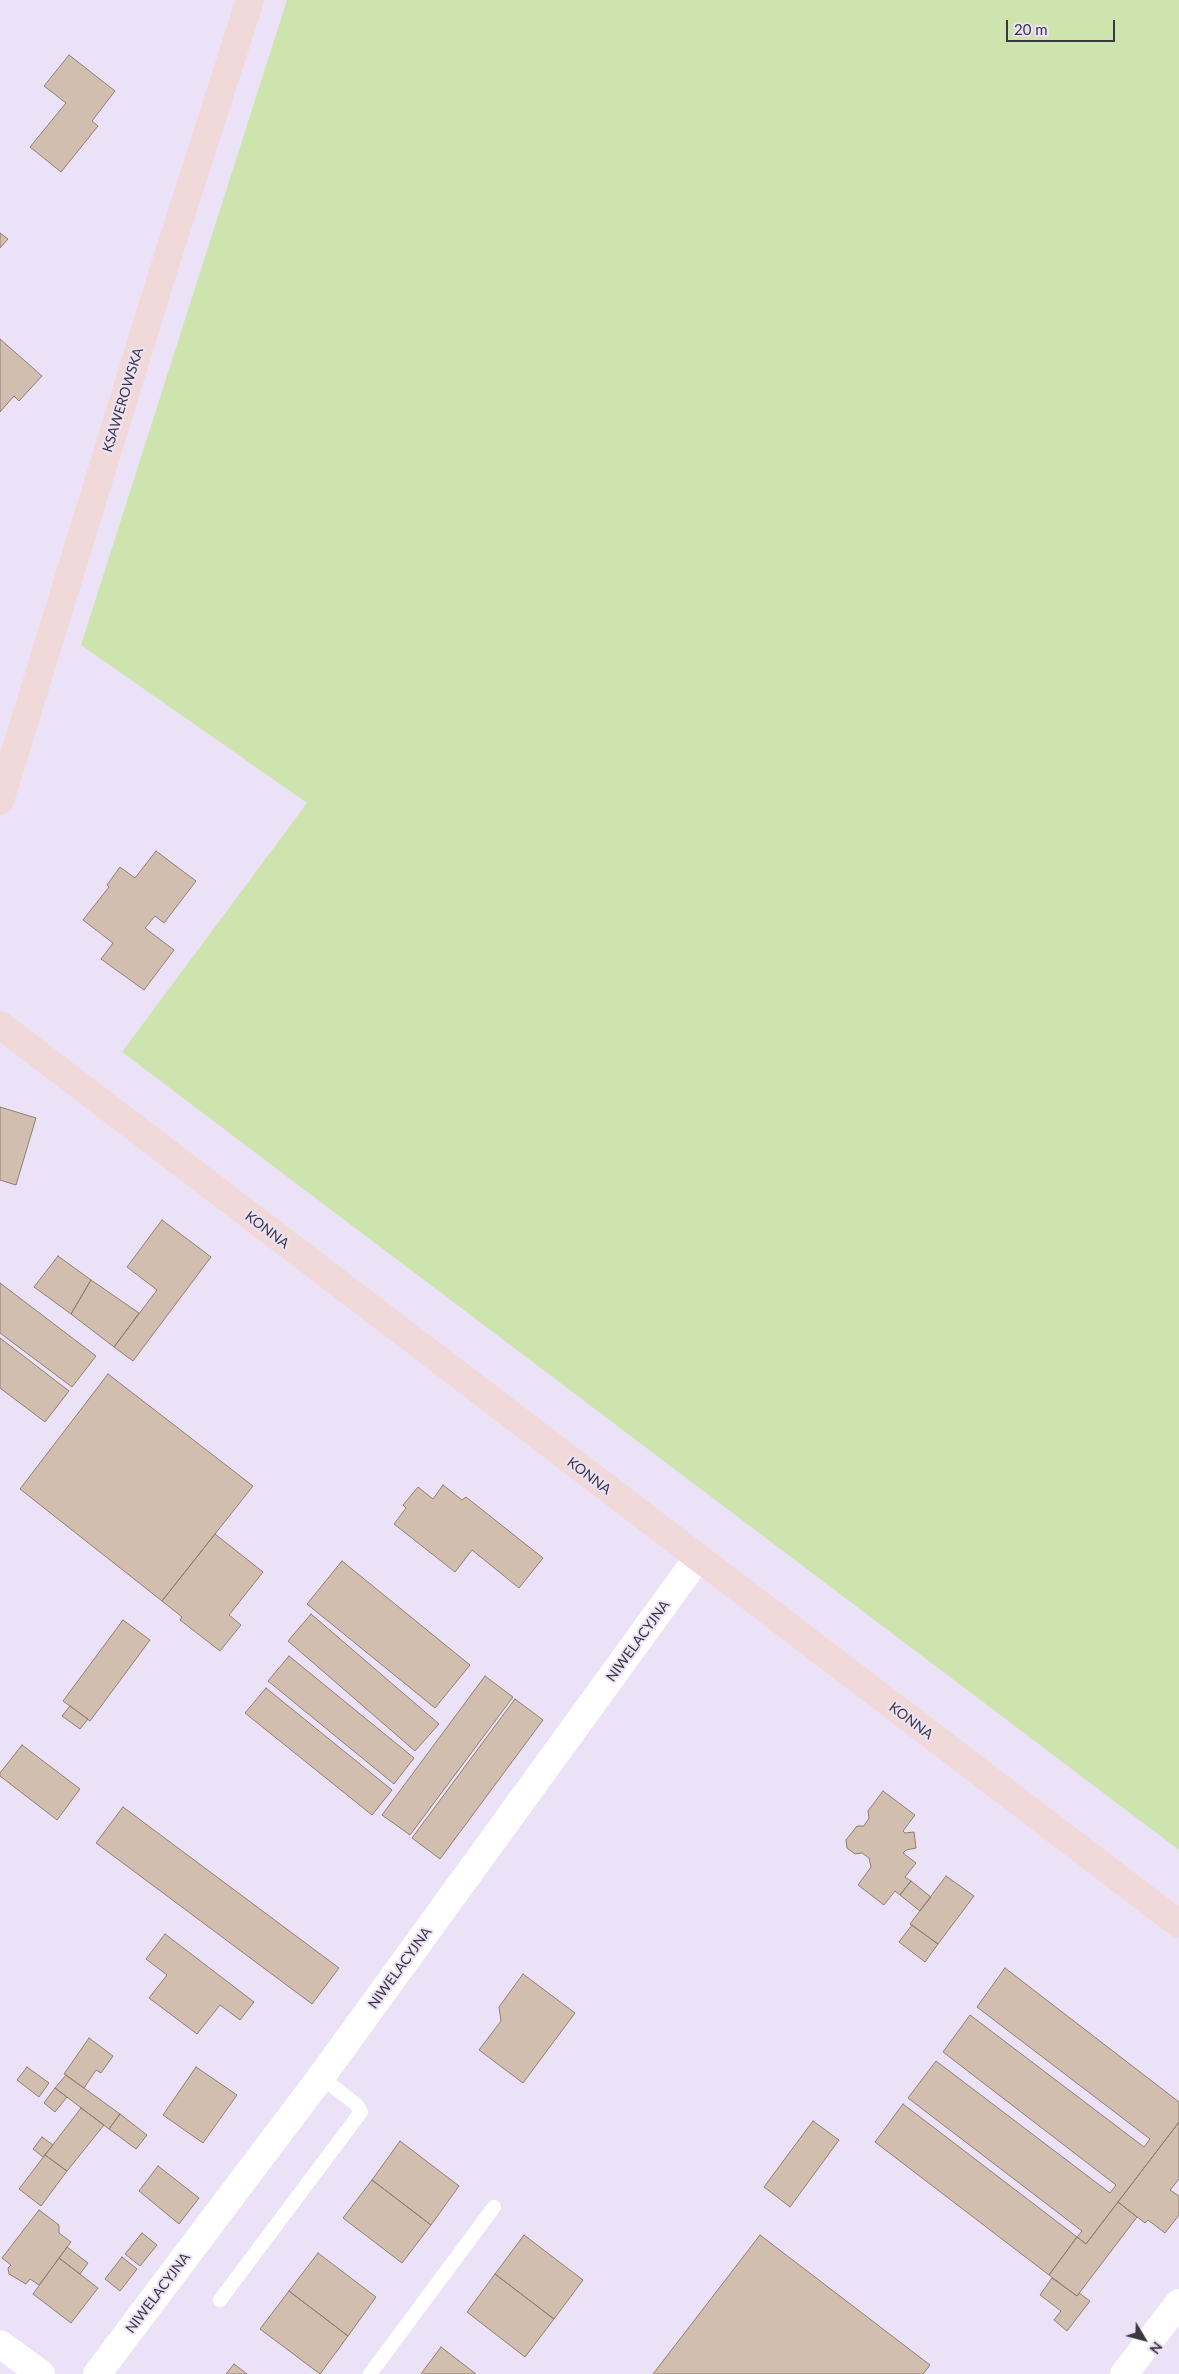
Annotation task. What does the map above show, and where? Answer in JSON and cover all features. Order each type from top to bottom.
[{"type":"street","name":"KSAWEROWSKA","points":[[0,802],[165,265],[250,0]]},
{"type":"street","name":"KONNA","points":[[0,1025],[697,1559],[1179,1924]]},
{"type":"street","name":"NIWELACYJNA","points":[[96,2374],[321,2078],[697,1559]]},
{"type":"street","points":[[1124,2374],[1179,2303]]},
{"type":"street","points":[[0,2344],[41,2374]]},
{"type":"lane","points":[[220,2300],[361,2112],[357,2105],[321,2078]]},
{"type":"lane","points":[[370,2374],[494,2207]]},
{"type":"green space","points":[[287,0],[1179,0],[1179,1850],[122,1052],[307,803],[81,645]]},
{"type":"building","points":[[69,55],[115,91],[92,121],[98,126],[61,172],[30,147],[66,103],[44,86]]},
{"type":"building","points":[[0,233],[8,239],[0,248]]},
{"type":"building","points":[[0,339],[42,376],[19,401],[14,396],[0,412]]},
{"type":"building","points":[[156,851],[196,881],[164,923],[155,916],[145,928],[174,950],[144,990],[101,959],[113,943],[83,920],[109,887],[107,885],[120,867],[135,878]]},
{"type":"building","points":[[0,1107],[36,1118],[16,1185],[0,1180]]},
{"type":"building","points":[[162,1220],[211,1257],[133,1361],[114,1347],[157,1290],[127,1267]]},
{"type":"building","points":[[58,1256],[91,1280],[71,1314],[34,1287]]},
{"type":"building","points":[[91,1280],[139,1313],[114,1347],[71,1314]]},
{"type":"building","points":[[0,1283],[96,1356],[72,1387],[0,1333]]},
{"type":"building","points":[[0,1338],[69,1391],[45,1422],[0,1388]]},
{"type":"building","points":[[108,1374],[253,1486],[162,1601],[20,1489]]},
{"type":"building","points":[[443,1485],[462,1500],[466,1497],[543,1558],[519,1588],[472,1550],[455,1572],[394,1524],[406,1508],[403,1505],[418,1487],[433,1499]]},
{"type":"building","points":[[215,1534],[263,1572],[229,1615],[241,1625],[220,1651],[180,1620],[182,1617],[162,1601]]},
{"type":"building","points":[[342,1561],[470,1665],[435,1708],[307,1604]]},
{"type":"building","points":[[311,1614],[439,1724],[415,1751],[288,1641]]},
{"type":"building","points":[[123,1620],[150,1640],[90,1721],[63,1701]]},
{"type":"building","points":[[289,1656],[414,1758],[394,1784],[268,1681]]},
{"type":"building","points":[[485,1676],[513,1697],[410,1835],[382,1815]]},
{"type":"building","points":[[266,1688],[392,1790],[372,1815],[245,1713]]},
{"type":"building","points":[[515,1699],[543,1720],[440,1859],[412,1838]]},
{"type":"building","points":[[70,1706],[88,1719],[80,1729],[62,1716]]},
{"type":"building","points":[[22,1745],[80,1789],[57,1820],[0,1776],[0,1773]]},
{"type":"building","points":[[883,1791],[915,1815],[903,1831],[905,1833],[914,1832],[916,1848],[906,1850],[903,1853],[916,1863],[905,1877],[911,1881],[900,1895],[895,1891],[884,1905],[858,1885],[871,1867],[869,1858],[862,1853],[855,1854],[847,1848],[846,1840],[857,1826],[864,1826],[869,1818],[868,1811]]},
{"type":"building","points":[[123,1807],[339,1968],[312,2004],[96,1843]]},
{"type":"building","points":[[946,1876],[974,1896],[938,1944],[910,1924]]},
{"type":"building","points":[[911,1881],[931,1897],[920,1911],[900,1895]]},
{"type":"building","points":[[912,1925],[938,1944],[925,1962],[899,1942]]},
{"type":"building","points":[[165,1934],[254,2002],[240,2020],[220,2005],[197,2034],[149,1998],[167,1975],[146,1959]]},
{"type":"building","points":[[1005,1968],[1179,2102],[1179,2122],[1086,2244],[1077,2237],[1082,2231],[908,2098],[936,2061],[1110,2193],[1116,2185],[943,2052],[970,2015],[1144,2147],[1150,2139],[977,2007]]},
{"type":"building","points":[[523,1974],[575,2013],[523,2083],[479,2050],[501,2021],[499,2007]]},
{"type":"building","points":[[89,2038],[113,2056],[101,2073],[96,2070],[84,2088],[64,2074]]},
{"type":"building","points":[[27,2067],[49,2083],[39,2097],[17,2080]]},
{"type":"building","points":[[196,2067],[237,2095],[203,2143],[163,2115]]},
{"type":"building","points":[[66,2075],[120,2114],[109,2129],[55,2088]]},
{"type":"building","points":[[55,2088],[67,2097],[55,2112],[44,2103]]},
{"type":"building","points":[[903,2104],[1077,2237],[1049,2275],[875,2142]]},
{"type":"building","points":[[81,2108],[104,2125],[67,2171],[45,2155]]},
{"type":"building","points":[[120,2114],[147,2135],[136,2149],[109,2129]]},
{"type":"building","points":[[813,2121],[839,2140],[790,2207],[764,2187]]},
{"type":"building","points":[[1179,2122],[1179,2179],[1170,2190],[1179,2196],[1179,2215],[1165,2233],[1148,2220],[1145,2223],[1118,2202]]},
{"type":"building","points":[[42,2137],[53,2145],[43,2157],[33,2149]]},
{"type":"building","points":[[400,2141],[459,2186],[431,2225],[372,2180]]},
{"type":"building","points":[[45,2155],[67,2171],[41,2206],[19,2189]]},
{"type":"building","points":[[158,2166],[199,2198],[179,2224],[139,2191]]},
{"type":"building","points":[[372,2180],[431,2225],[402,2263],[343,2218]]},
{"type":"building","points":[[1118,2202],[1137,2217],[1077,2296],[1049,2275],[1077,2237],[1086,2244]]},
{"type":"building","points":[[39,2210],[59,2225],[59,2233],[71,2242],[39,2285],[30,2279],[26,2284],[9,2274],[8,2268],[11,2265],[2,2258]]},
{"type":"building","points":[[142,2233],[157,2245],[140,2266],[125,2254]]},
{"type":"building","points":[[524,2235],[583,2280],[554,2319],[495,2274]]},
{"type":"building","points":[[760,2235],[930,2365],[923,2374],[653,2374]]},
{"type":"building","points":[[67,2247],[88,2263],[80,2274],[59,2258]]},
{"type":"building","points":[[318,2253],[376,2297],[348,2336],[289,2291]]},
{"type":"building","points":[[122,2257],[137,2269],[120,2291],[105,2279]]},
{"type":"building","points":[[59,2258],[98,2288],[71,2323],[33,2294]]},
{"type":"building","points":[[495,2274],[554,2319],[525,2357],[467,2312]]},
{"type":"building","points":[[1052,2278],[1077,2296],[1079,2293],[1090,2301],[1067,2331],[1054,2320],[1061,2311],[1040,2295]]},
{"type":"building","points":[[289,2291],[348,2336],[320,2374],[260,2329]]},
{"type":"building","points":[[441,2347],[476,2374],[421,2374]]},
{"type":"building","points":[[234,2364],[247,2374],[226,2374]]}]
